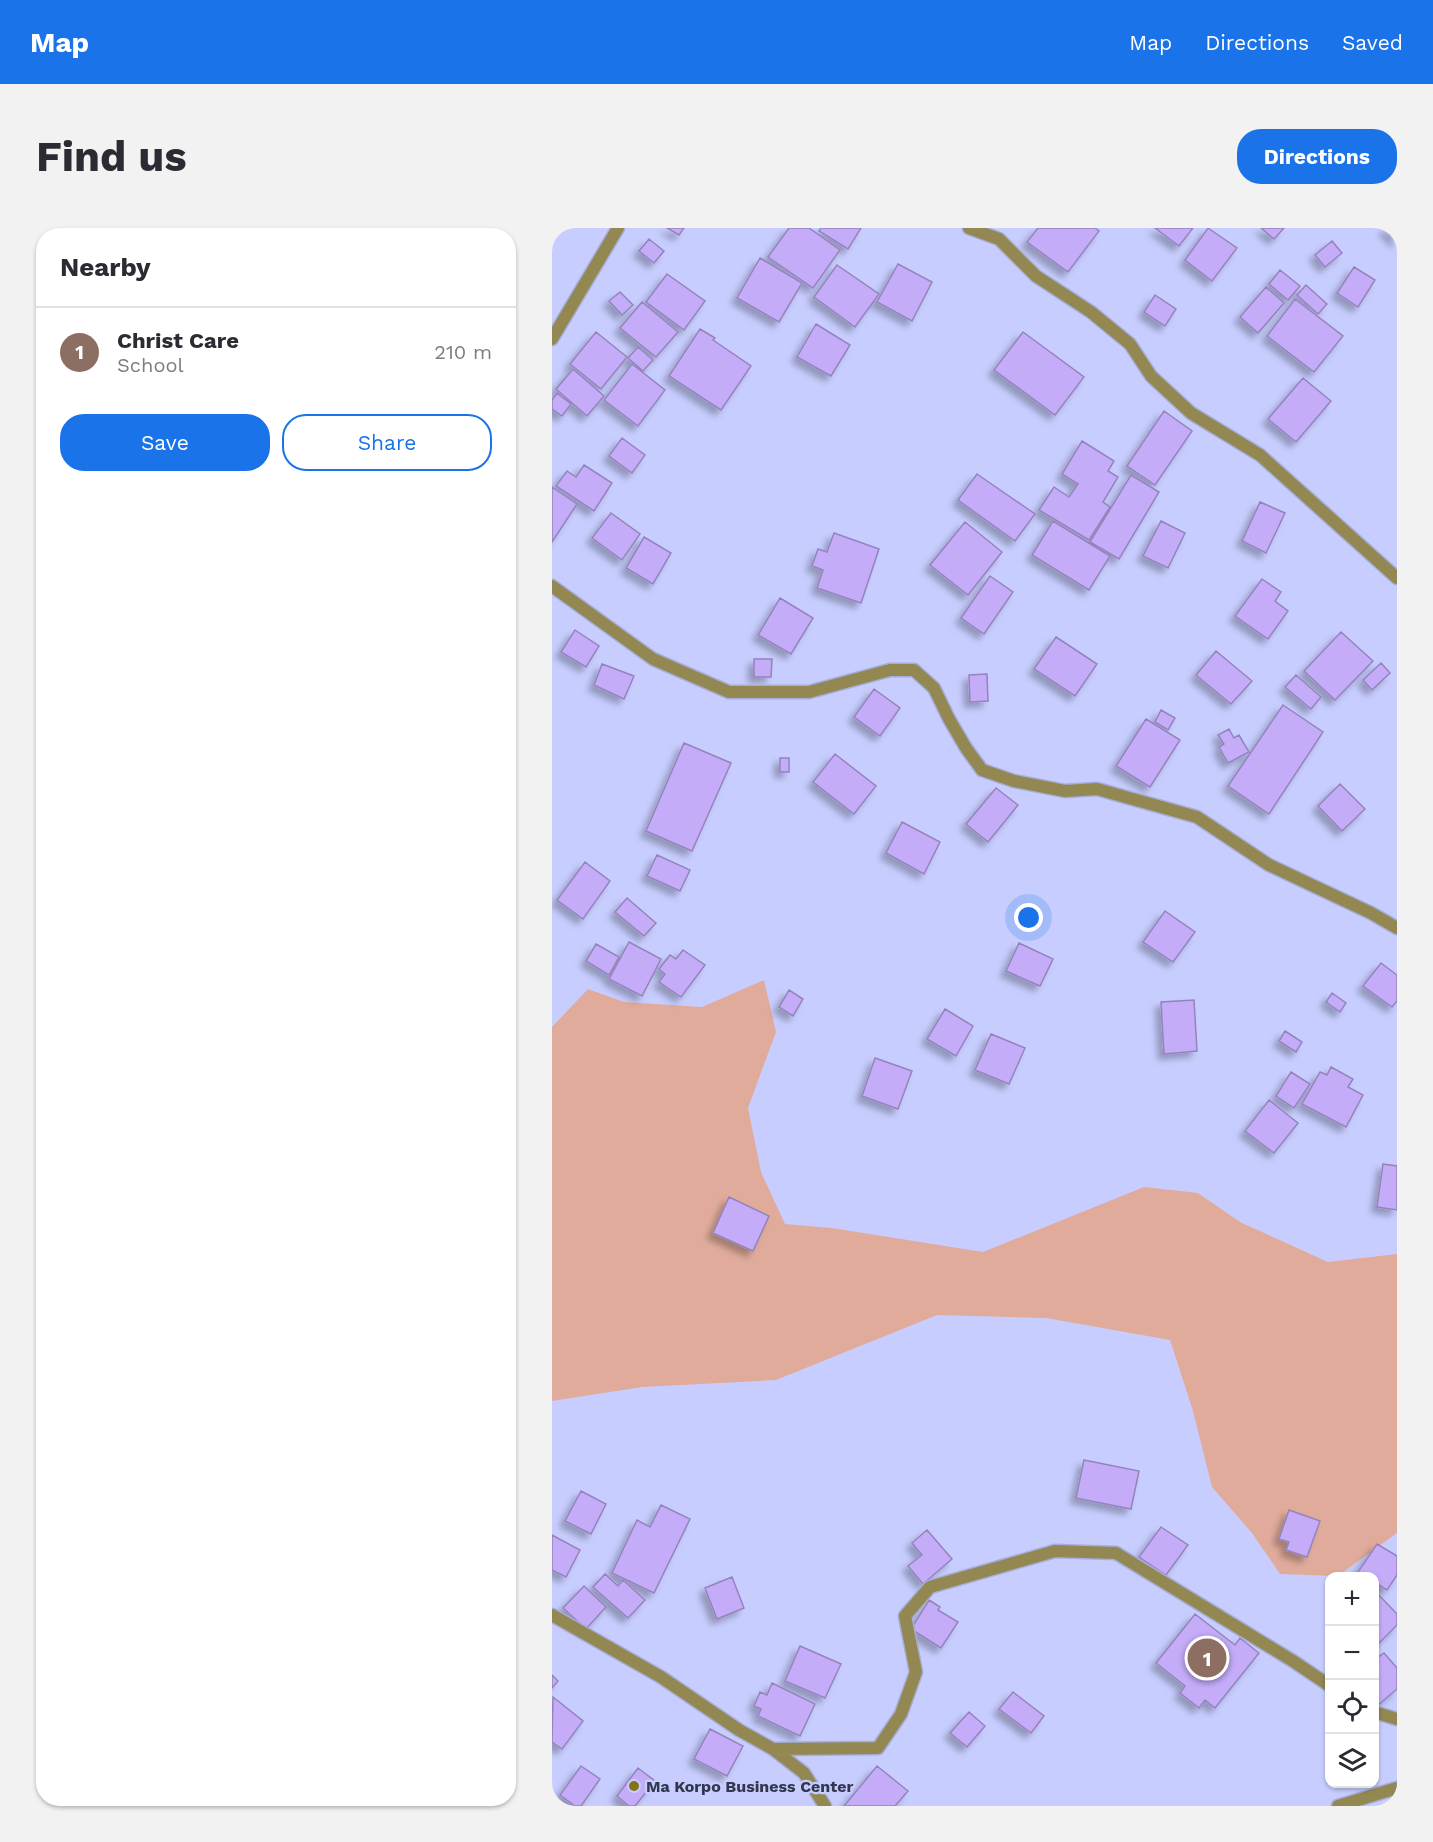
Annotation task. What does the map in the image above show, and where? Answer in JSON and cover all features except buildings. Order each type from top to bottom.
[{"type":"street","points":[[552,339],[618,228]]},
{"type":"street","points":[[969,228],[999,239],[1036,276],[1091,312],[1130,344],[1151,376],[1191,413],[1260,455],[1397,578]]},
{"type":"street","points":[[552,586],[652,659],[729,692],[809,692],[890,670],[914,670],[934,688],[949,719],[982,770],[1014,781],[1065,790],[1097,789],[1197,817],[1269,865],[1371,913],[1397,928]]},
{"type":"street","points":[[773,1749],[878,1748],[901,1714],[916,1672],[905,1616],[930,1587],[1054,1551],[1116,1553],[1293,1661],[1325,1683]]},
{"type":"street","points":[[552,1615],[661,1677],[739,1730],[773,1749],[804,1773],[825,1806]]},
{"type":"street","points":[[1379,1714],[1397,1719]]},
{"type":"street","points":[[1338,1806],[1397,1788]]},
{"type":"shaded area","points":[[764,980],[776,1032],[748,1108],[761,1172],[785,1224],[832,1228],[983,1252],[1144,1187],[1198,1193],[1240,1222],[1328,1262],[1397,1254],[1397,1533],[1343,1572],[1325,1572],[1325,1576],[1280,1574],[1252,1533],[1212,1487],[1193,1411],[1170,1340],[1046,1318],[937,1315],[776,1380],[642,1387],[552,1401],[552,1027],[588,989],[624,1002],[702,1007]]},
{"type":"place","name":"Christ Care","points":[[1207,1658]]},
{"type":"place","name":"Ma Korpo Business Center","points":[[634,1786]]}]
